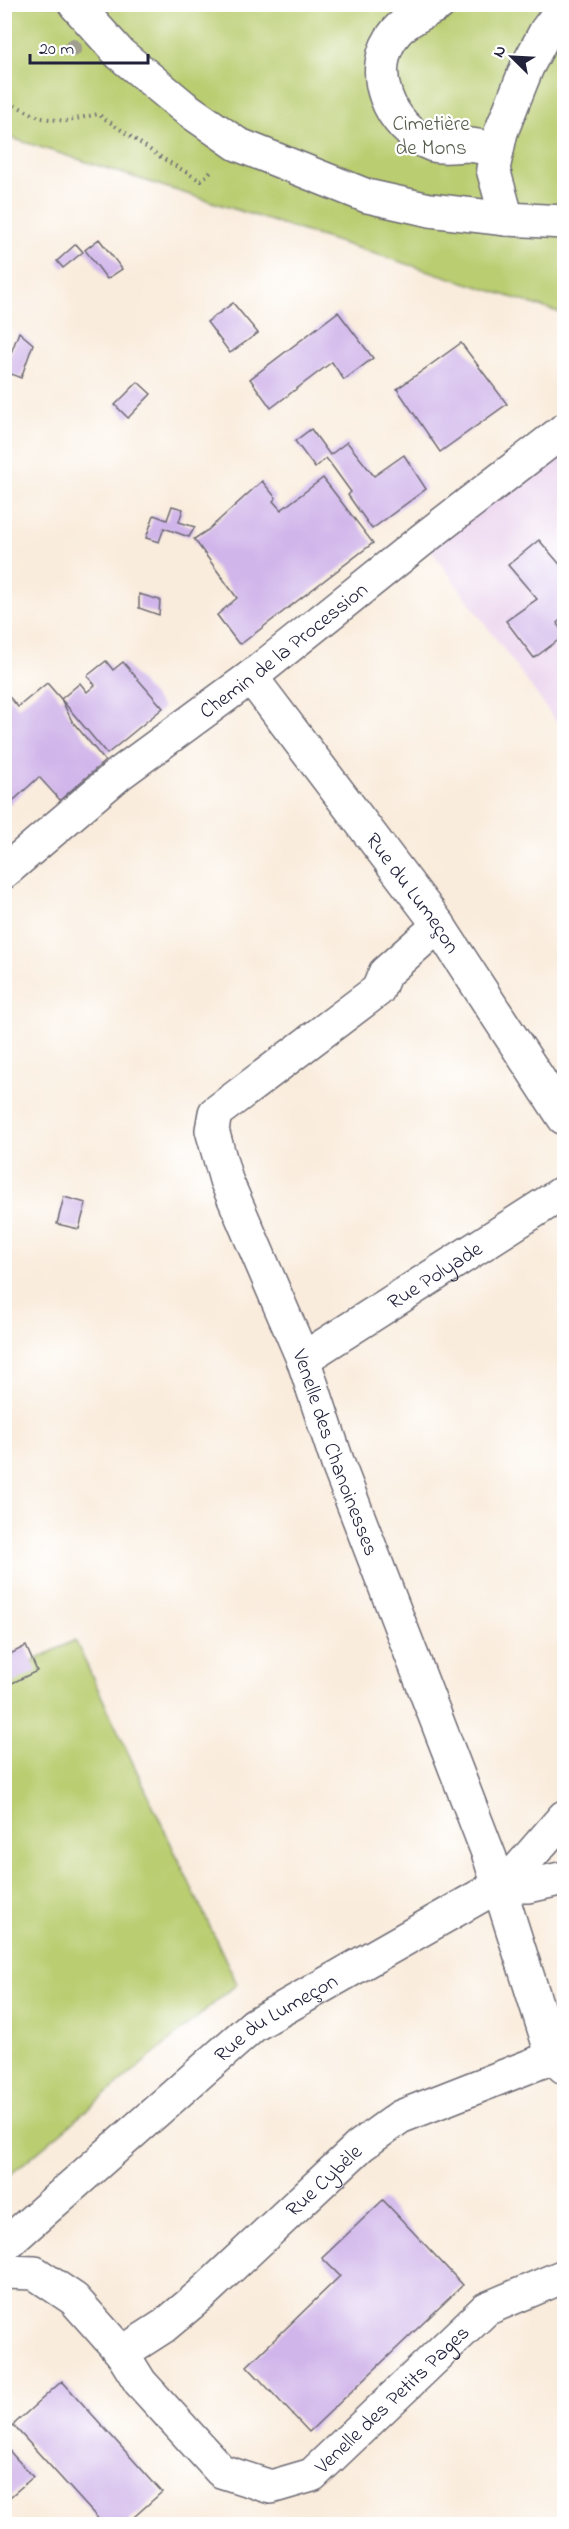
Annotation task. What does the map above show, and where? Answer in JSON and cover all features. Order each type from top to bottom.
[{"type":"street","points":[[75,4],[120,54],[184,107],[237,144],[367,196],[430,210],[507,219],[564,222]]},
{"type":"street","points":[[439,4],[397,30],[385,49],[381,74],[387,103],[409,131],[434,145],[472,145],[497,150]]},
{"type":"street","points":[[507,219],[493,169],[501,132],[527,67],[546,31],[564,7]]},
{"type":"street","name":"Chemin de la Procession","points":[[4,872],[119,774],[251,677],[564,430]]},
{"type":"street","name":"Rue du Lumeçon","points":[[251,677],[439,925],[564,1118]]},
{"type":"street","name":"Venelle des Chanoinesses","points":[[439,925],[385,973],[378,990],[215,1113],[212,1130],[226,1180],[303,1359],[339,1467],[490,1858],[559,2062]]},
{"type":"street","name":"Rue Polyade","points":[[303,1359],[564,1192]]},
{"type":"street","name":"Rue du Lumeçon","points":[[4,2246],[254,2025],[510,1879],[564,1817]]},
{"type":"street","points":[[498,1886],[529,1886],[564,1878]]},
{"type":"street","name":"Rue Cybèle","points":[[122,2353],[164,2326],[202,2294],[360,2146],[400,2116],[559,2062]]},
{"type":"street","name":"Venelle des Petits Pages","points":[[4,2272],[35,2273],[74,2299],[122,2353],[140,2382],[221,2471],[271,2487],[312,2475],[486,2310],[564,2276]]},
{"type":"path","points":[[4,100],[41,118],[67,121],[98,114],[162,158],[201,181],[237,144]]},
{"type":"shaded area","points":[[564,430],[564,732],[423,539]]},
{"type":"green space","name":"Cimetière de Mons","points":[[5,5],[564,5],[564,314],[5,136]]},
{"type":"green space","points":[[75,1640],[237,1984],[5,2179],[5,1675]]},
{"type":"building","points":[[99,239],[122,269],[107,279],[85,250]]},
{"type":"building","points":[[76,244],[83,252],[63,268],[57,261]]},
{"type":"building","points":[[233,303],[258,333],[230,353],[207,322]]},
{"type":"building","points":[[338,312],[373,358],[344,380],[332,362],[271,408],[250,379]]},
{"type":"building","points":[[19,332],[33,344],[21,378],[4,371]]},
{"type":"building","points":[[461,343],[507,404],[440,452],[397,389]]},
{"type":"building","points":[[138,382],[151,394],[128,418],[115,405]]},
{"type":"building","points":[[311,429],[330,455],[347,442],[374,476],[404,455],[426,489],[372,529],[348,495],[351,492],[326,458],[315,468],[295,441]]},
{"type":"building","points":[[323,478],[373,543],[241,644],[238,643],[217,615],[237,598],[194,539],[208,530],[262,481],[276,498],[273,501],[281,510]]},
{"type":"building","points":[[172,506],[183,509],[179,522],[195,527],[189,537],[164,528],[159,542],[146,538],[154,515],[167,520]]},
{"type":"building","points":[[539,540],[564,567],[564,617],[557,623],[564,636],[534,658],[506,621],[537,599],[508,565]]},
{"type":"building","points":[[139,594],[160,600],[159,615],[139,608]]},
{"type":"building","points":[[106,661],[113,670],[123,662],[163,708],[107,754],[61,699],[80,683],[87,692],[95,685],[87,676]]},
{"type":"building","points":[[47,683],[61,699],[72,721],[105,761],[60,800],[39,777],[4,809],[4,695],[6,693],[18,707]]},
{"type":"building","points":[[64,1197],[86,1203],[79,1229],[57,1224]]},
{"type":"building","points":[[26,1646],[37,1671],[4,1687],[4,1657]]},
{"type":"building","points":[[383,2200],[463,2285],[309,2432],[247,2366],[340,2276],[322,2258]]},
{"type":"building","points":[[62,2381],[162,2492],[126,2524],[103,2524],[13,2425]]},
{"type":"building","points":[[4,2445],[33,2477],[4,2502]]}]
